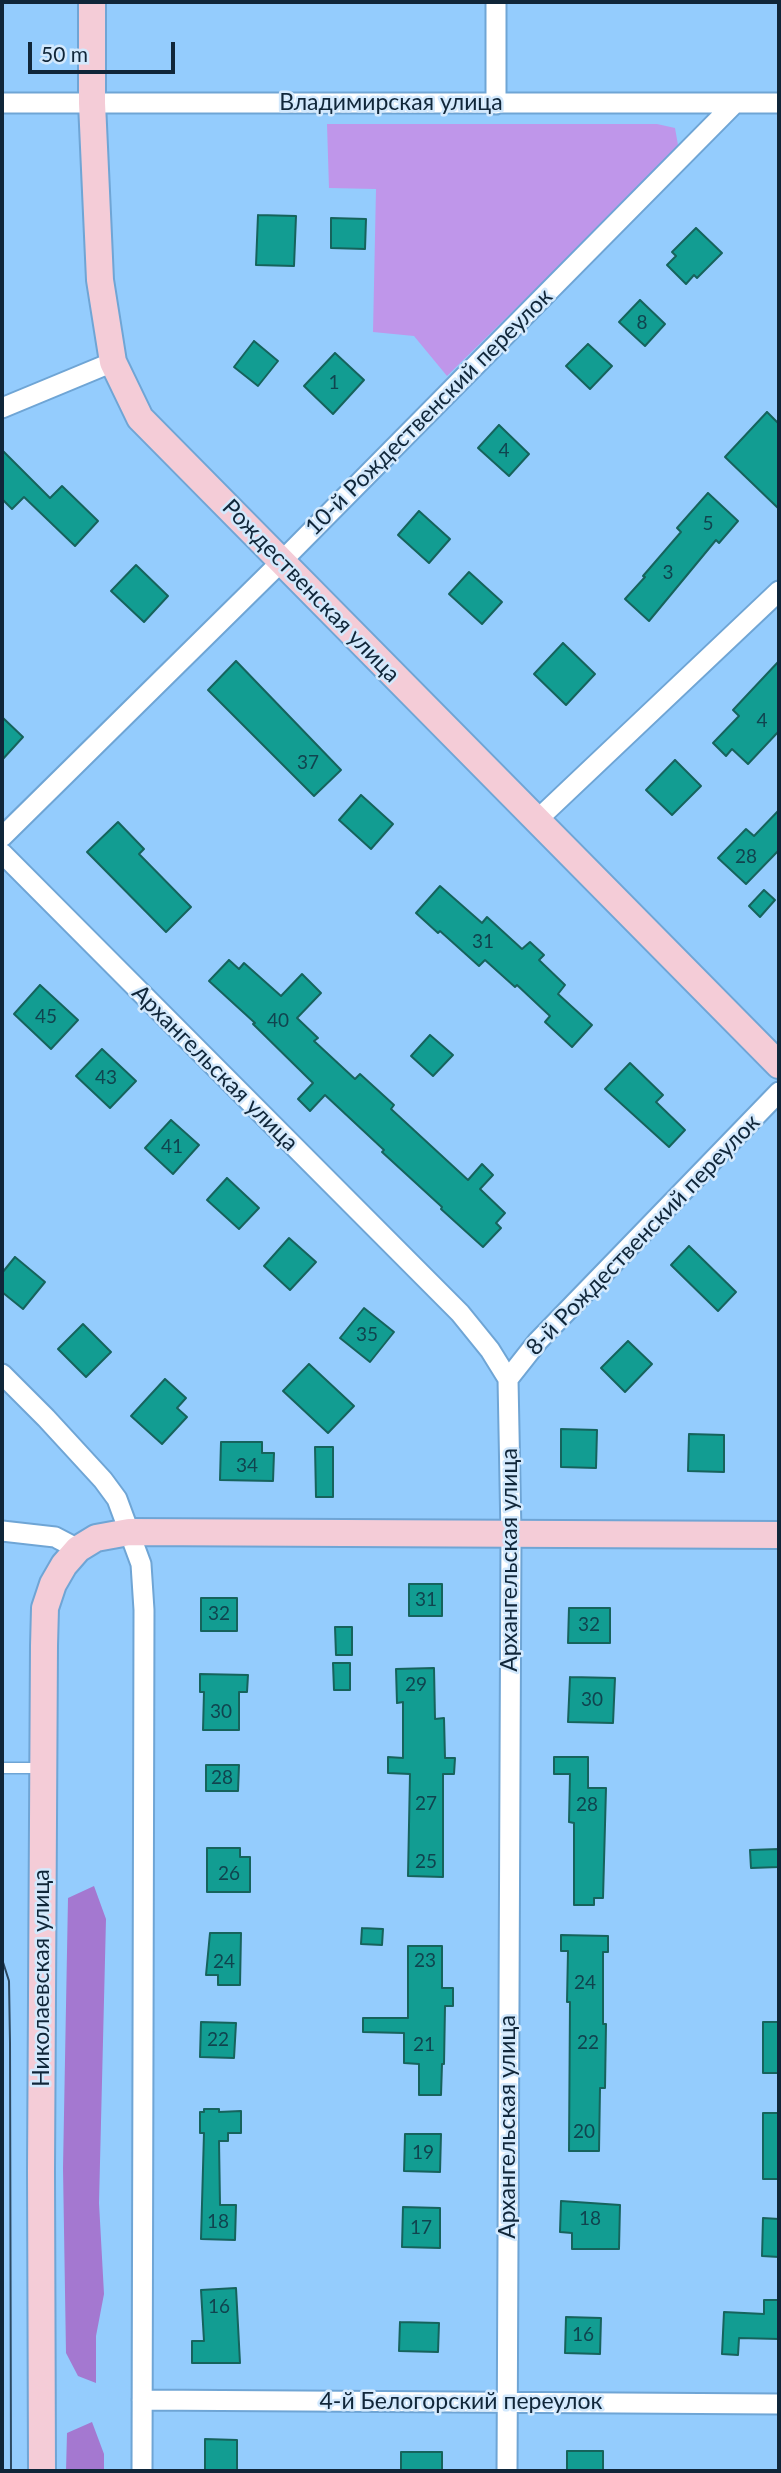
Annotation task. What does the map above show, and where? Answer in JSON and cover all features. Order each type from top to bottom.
[{"type":"main road","name":"Рождественская улица","points":[[92,2],[92,103],[100,280],[113,362],[140,418],[779,1065]]},
{"type":"main road","points":[[78,1549],[96,1538],[129,1532],[779,1535]]},
{"type":"main road","name":"Николаевская улица","points":[[42,2471],[45,1608],[58,1575],[78,1549]]},
{"type":"street","points":[[496,2],[496,104]]},
{"type":"street","name":"Владимирская улица","points":[[2,103],[779,103]]},
{"type":"street","name":"10-й Рождественский переулок","points":[[2,837],[282,561],[735,103]]},
{"type":"street","points":[[2,408],[113,362]]},
{"type":"street","points":[[536,821],[779,591]]},
{"type":"street","name":"Архангельская улица","points":[[2,853],[460,1313],[490,1350],[508,1379],[511,1534],[507,2471]]},
{"type":"street","name":"8-й Рождественский переулок","points":[[508,1379],[538,1341],[779,1093]]},
{"type":"street","points":[[2,1374],[103,1480],[117,1499],[141,1564],[144,1610],[142,2471]]},
{"type":"street","points":[[2,1531],[55,1537],[78,1549]]},
{"type":"street","name":"4-й Белогорский переулок","points":[[142,2400],[779,2404]]},
{"type":"lane","points":[[2,1769],[44,1768]]},
{"type":"shaded area","points":[[327,124],[657,124],[675,128],[678,145],[663,164],[447,376],[414,336],[373,332],[376,189],[329,188]]},
{"type":"shaded area","points":[[94,1886],[106,1919],[99,2203],[104,2294],[96,2336],[96,2383],[78,2376],[66,2353],[63,2168],[68,1898]]},
{"type":"shaded area","points":[[92,2422],[104,2454],[104,2471],[66,2471],[67,2433]]},
{"type":"building","points":[[258,215],[296,216],[294,266],[256,265]]},
{"type":"building","points":[[331,218],[366,219],[365,249],[331,248]]},
{"type":"building","points":[[696,228],[722,253],[697,278],[694,275],[686,284],[667,265],[676,256],[672,252]]},
{"type":"building","points":[[640,300],[665,324],[645,346],[619,322]]},
{"type":"building","points":[[254,341],[278,361],[258,386],[234,367]]},
{"type":"building","points":[[588,344],[612,366],[590,389],[566,366]]},
{"type":"building","points":[[335,353],[364,380],[333,414],[304,386]]},
{"type":"building","points":[[767,412],[779,424],[779,509],[725,457]]},
{"type":"building","points":[[499,425],[529,454],[509,476],[478,448]]},
{"type":"building","points":[[2,450],[50,498],[62,486],[98,521],[75,546],[24,497],[12,509],[2,499]]},
{"type":"building","points":[[708,493],[738,521],[719,543],[716,540],[649,621],[625,599],[681,532],[677,528]]},
{"type":"building","points":[[419,511],[450,539],[429,563],[398,535]]},
{"type":"building","points":[[136,565],[168,596],[144,622],[111,591]]},
{"type":"building","points":[[469,572],[502,602],[482,624],[449,594]]},
{"type":"building","points":[[563,643],[595,674],[566,705],[534,674]]},
{"type":"building","points":[[236,661],[341,770],[314,796],[208,690]]},
{"type":"building","points":[[779,661],[779,731],[748,764],[732,749],[726,756],[713,743],[739,716],[733,710]]},
{"type":"building","points":[[2,717],[23,737],[2,760]]},
{"type":"building","points":[[675,760],[701,786],[672,815],[646,790]]},
{"type":"building","points":[[361,795],[393,824],[371,849],[339,820]]},
{"type":"building","points":[[779,810],[779,850],[746,884],[718,858],[746,829],[754,836]]},
{"type":"building","points":[[118,822],[144,849],[139,854],[191,907],[166,932],[87,852]]},
{"type":"building","points":[[440,886],[482,923],[487,917],[522,949],[530,942],[544,955],[539,960],[565,985],[558,994],[592,1025],[572,1047],[545,1022],[550,1016],[517,985],[515,987],[485,960],[479,966],[416,913]]},
{"type":"building","points":[[764,890],[775,900],[760,917],[749,906]]},
{"type":"building","points":[[229,960],[239,969],[244,963],[281,996],[302,974],[321,993],[297,1018],[318,1038],[314,1041],[355,1079],[360,1074],[394,1105],[391,1109],[468,1180],[482,1164],[493,1175],[480,1189],[505,1213],[496,1223],[501,1228],[483,1247],[325,1095],[310,1111],[298,1099],[313,1083],[253,1024],[255,1023],[209,981]]},
{"type":"building","points":[[40,985],[78,1020],[51,1049],[14,1014]]},
{"type":"building","points":[[430,1035],[453,1055],[433,1076],[411,1056]]},
{"type":"building","points":[[102,1049],[136,1081],[110,1108],[76,1076]]},
{"type":"building","points":[[630,1063],[663,1095],[656,1102],[685,1130],[669,1147],[605,1089]]},
{"type":"building","points":[[171,1120],[199,1145],[173,1174],[145,1148]]},
{"type":"building","points":[[227,1178],[259,1208],[239,1229],[207,1200]]},
{"type":"building","points":[[289,1238],[316,1262],[290,1290],[264,1266]]},
{"type":"building","points":[[689,1246],[736,1292],[718,1311],[671,1265]]},
{"type":"building","points":[[15,1257],[45,1282],[23,1309],[2,1292],[2,1273]]},
{"type":"building","points":[[364,1308],[394,1332],[370,1362],[340,1338]]},
{"type":"building","points":[[83,1324],[111,1352],[86,1377],[58,1349]]},
{"type":"building","points":[[628,1341],[652,1364],[625,1392],[601,1368]]},
{"type":"building","points":[[309,1364],[354,1406],[328,1433],[283,1391]]},
{"type":"building","points":[[165,1379],[186,1398],[177,1408],[187,1417],[162,1444],[131,1416]]},
{"type":"building","points":[[561,1429],[597,1430],[596,1468],[561,1467]]},
{"type":"building","points":[[689,1434],[724,1435],[724,1472],[688,1471]]},
{"type":"building","points":[[221,1442],[262,1442],[262,1453],[274,1453],[273,1481],[220,1480]]},
{"type":"building","points":[[315,1447],[333,1447],[333,1497],[316,1497]]},
{"type":"building","points":[[409,1584],[442,1584],[442,1616],[409,1616]]},
{"type":"building","points":[[201,1598],[237,1598],[237,1631],[201,1631]]},
{"type":"building","points":[[569,1608],[610,1608],[610,1643],[568,1643]]},
{"type":"building","points":[[335,1627],[352,1627],[352,1655],[336,1655]]},
{"type":"building","points":[[333,1663],[350,1663],[350,1690],[334,1690]]},
{"type":"building","points":[[434,1668],[435,1719],[444,1718],[445,1758],[455,1758],[454,1774],[443,1774],[443,1877],[408,1876],[410,1774],[388,1773],[388,1757],[403,1758],[403,1702],[397,1703],[396,1669]]},
{"type":"building","points":[[200,1674],[248,1675],[247,1692],[239,1692],[239,1730],[203,1730],[204,1692],[200,1692]]},
{"type":"building","points":[[570,1677],[615,1678],[613,1723],[568,1722]]},
{"type":"building","points":[[554,1757],[588,1757],[588,1788],[606,1788],[603,1898],[594,1898],[594,1905],[574,1905],[574,1823],[569,1822],[570,1774],[554,1774]]},
{"type":"building","points":[[206,1765],[239,1765],[238,1791],[206,1791]]},
{"type":"building","points":[[207,1848],[240,1848],[240,1857],[250,1857],[250,1892],[207,1892]]},
{"type":"building","points":[[779,1849],[779,1867],[751,1868],[750,1850]]},
{"type":"building","points":[[362,1928],[383,1929],[382,1945],[361,1944]]},
{"type":"building","points":[[210,1933],[241,1933],[240,1985],[218,1985],[218,1975],[206,1975]]},
{"type":"building","points":[[561,1935],[608,1936],[608,1952],[603,1952],[605,2088],[600,2088],[599,2151],[569,2151],[570,2002],[567,2002],[568,1951],[561,1951]]},
{"type":"building","points":[[408,1946],[442,1946],[442,1988],[453,1988],[453,2006],[445,2006],[441,2095],[419,2095],[419,2064],[404,2063],[404,2033],[363,2032],[363,2018],[408,2018]]},
{"type":"building","points":[[201,2022],[236,2023],[234,2058],[200,2057]]},
{"type":"building","points":[[763,2022],[779,2022],[779,2073],[763,2073]]},
{"type":"building","points":[[204,2109],[219,2109],[219,2112],[241,2111],[241,2133],[228,2133],[228,2141],[219,2141],[220,2205],[236,2205],[235,2240],[201,2239],[204,2133],[200,2133],[200,2112],[204,2112]]},
{"type":"building","points":[[763,2113],[779,2113],[779,2179],[763,2179]]},
{"type":"building","points":[[405,2134],[441,2134],[440,2172],[404,2171]]},
{"type":"building","points":[[561,2201],[620,2205],[619,2249],[572,2249],[572,2233],[560,2232]]},
{"type":"building","points":[[403,2207],[440,2208],[440,2248],[402,2247]]},
{"type":"building","points":[[763,2218],[779,2219],[779,2257],[762,2256]]},
{"type":"building","points":[[236,2288],[240,2363],[192,2363],[192,2341],[204,2341],[201,2290]]},
{"type":"building","points":[[764,2300],[779,2300],[779,2339],[739,2338],[738,2355],[722,2354],[724,2312],[764,2314]]},
{"type":"building","points":[[566,2317],[601,2318],[600,2354],[565,2353]]},
{"type":"building","points":[[400,2322],[439,2323],[438,2352],[399,2351]]},
{"type":"building","points":[[205,2439],[237,2440],[237,2471],[205,2471]]},
{"type":"building","points":[[567,2451],[603,2451],[603,2471],[567,2471]]},
{"type":"building","points":[[401,2452],[442,2452],[442,2471],[401,2471]]},
{"type":"tram line","points":[[2,1959],[9,1981],[11,2471]]}]
